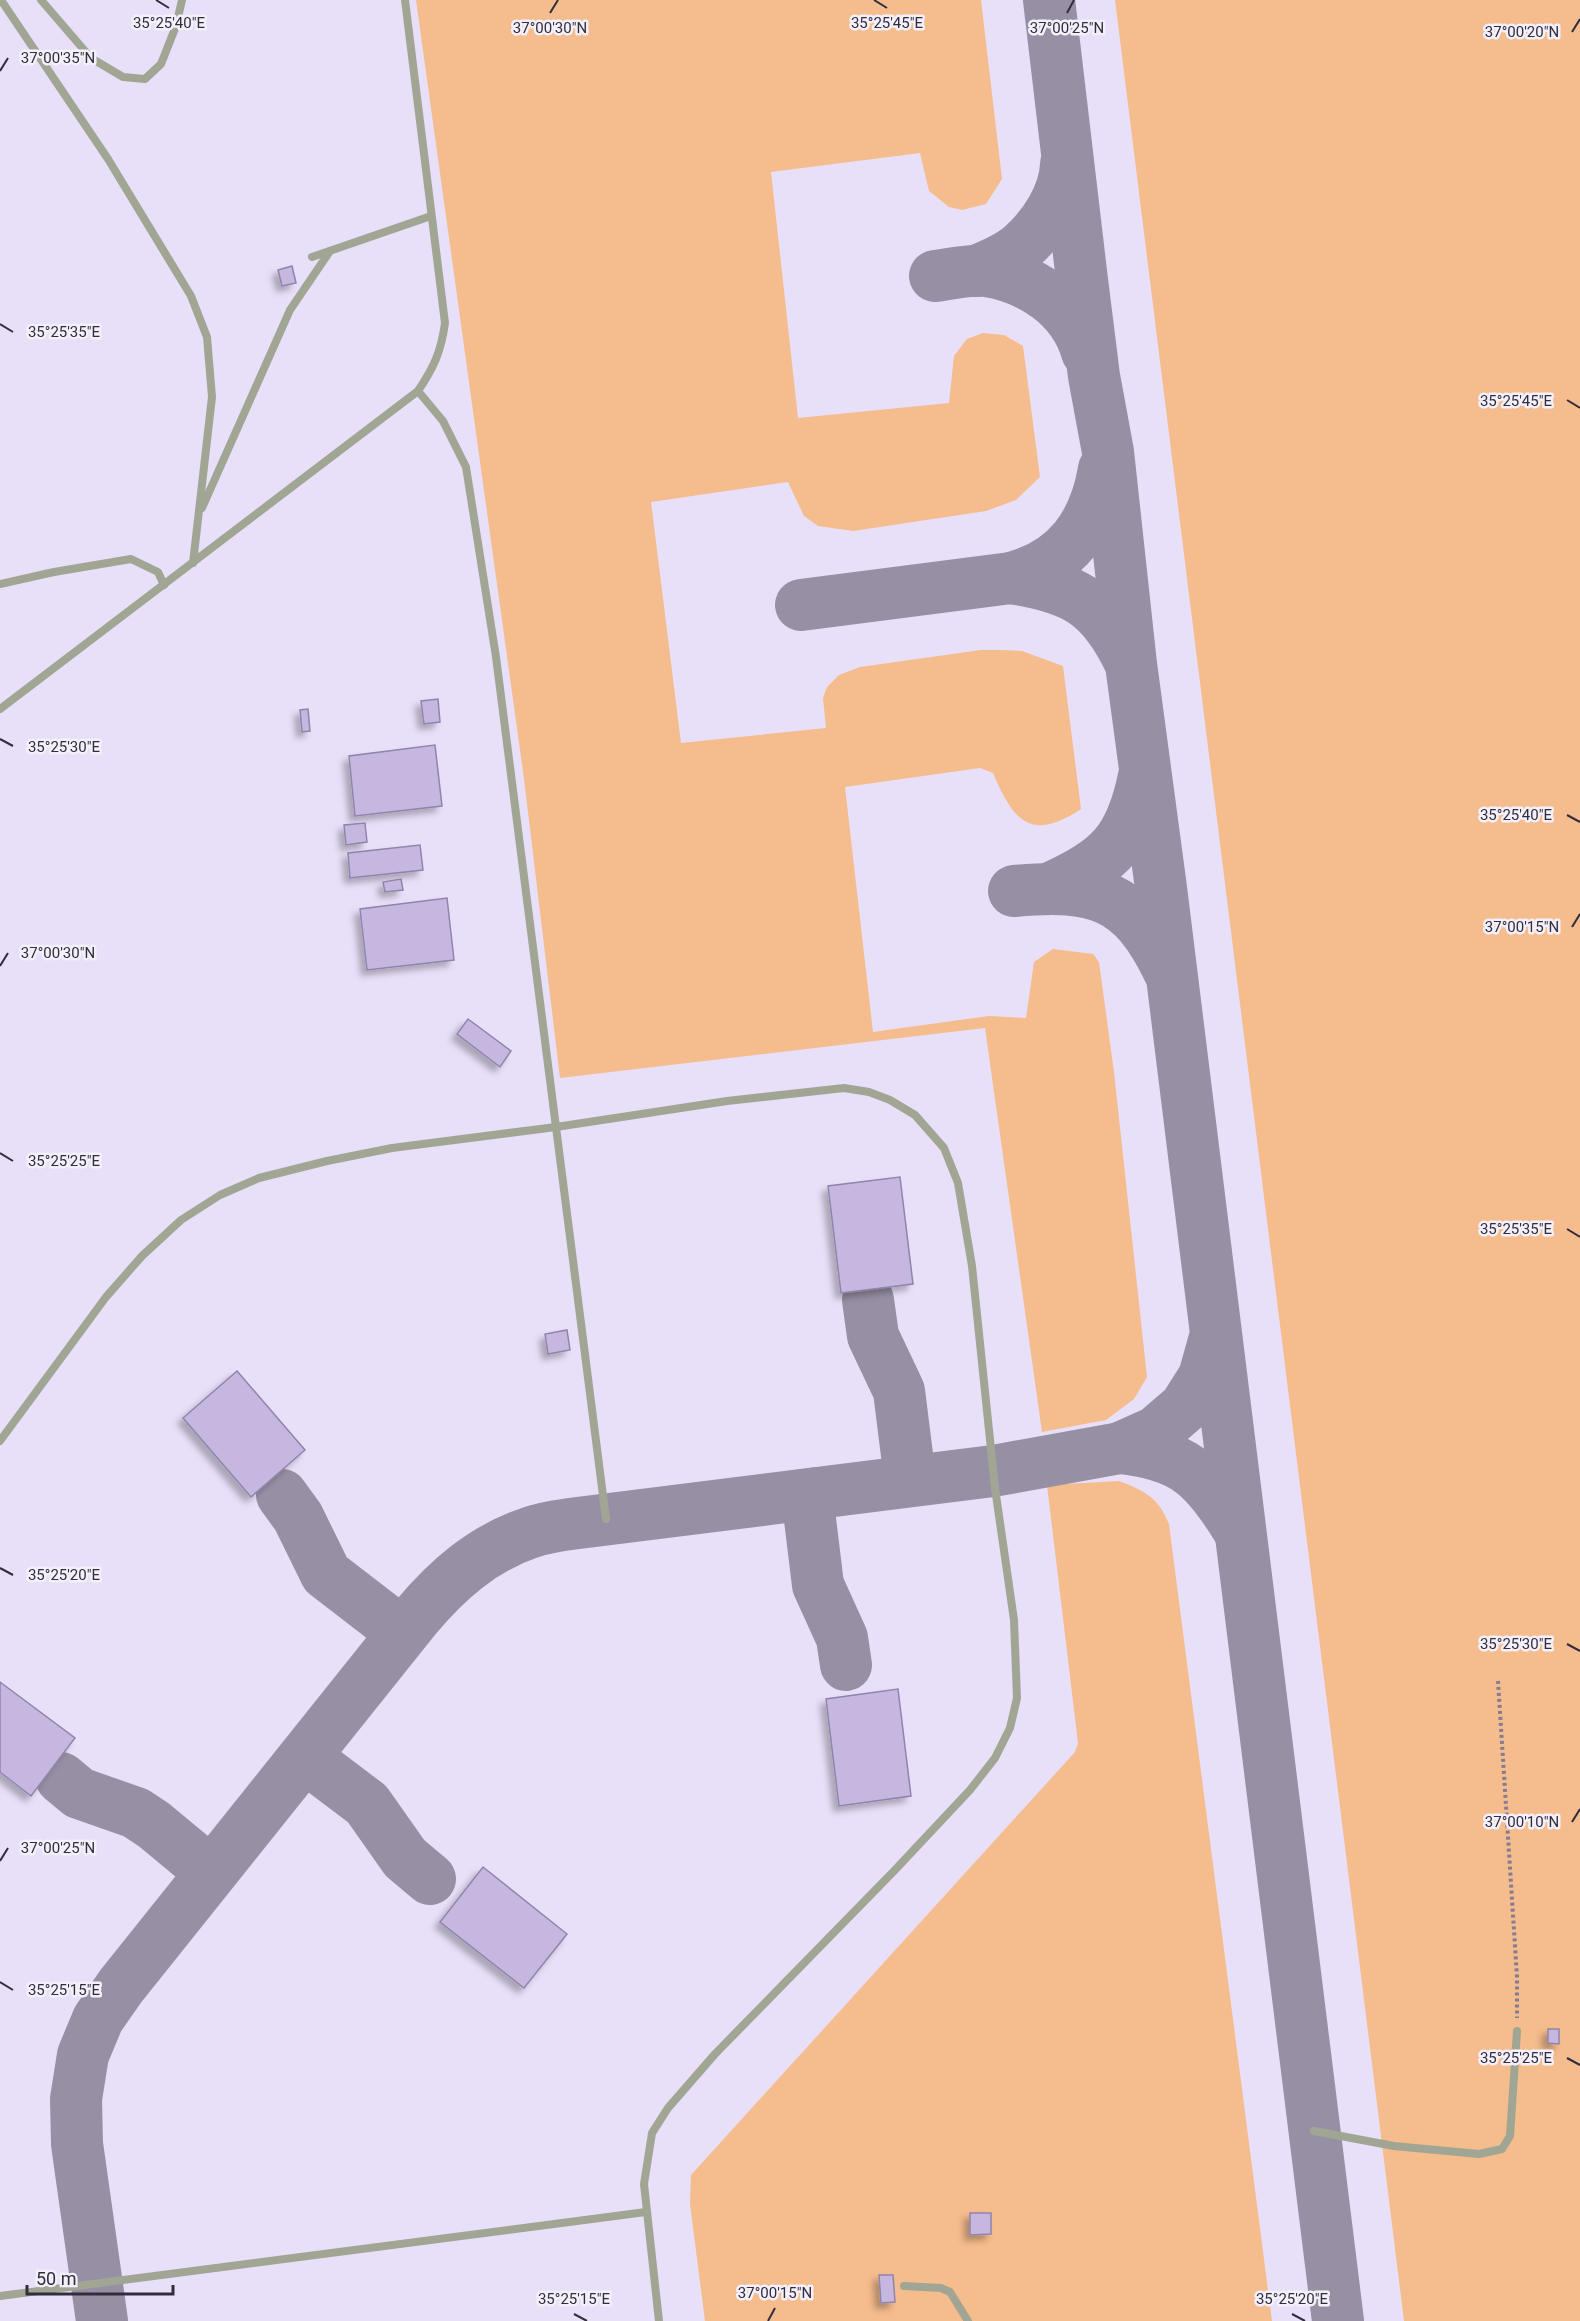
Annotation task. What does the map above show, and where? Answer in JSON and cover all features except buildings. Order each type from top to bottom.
[{"type":"lane","points":[[1,0],[108,159],[191,296],[207,337],[212,397],[193,563]]},
{"type":"lane","points":[[41,0],[91,58],[123,77],[145,79],[161,64],[176,26],[182,0]]},
{"type":"lane","points":[[0,710],[418,391],[434,366],[441,348],[445,323],[405,0]]},
{"type":"lane","points":[[312,258],[431,216]]},
{"type":"lane","points":[[199,516],[290,310],[330,251]]},
{"type":"lane","points":[[418,391],[443,421],[466,467],[496,657],[606,1519]]},
{"type":"lane","points":[[0,584],[131,559],[158,572],[165,585]]},
{"type":"lane","points":[[0,1441],[106,1297],[142,1256],[181,1220],[220,1196],[259,1178],[392,1148],[556,1127],[728,1101],[844,1088],[869,1092],[915,1115],[944,1148],[958,1183],[966,1224],[995,1488],[1014,1620],[1017,1698],[1010,1728],[995,1758],[955,1806],[715,2054],[668,2108],[652,2133],[647,2153],[644,2184],[659,2321]]},
{"type":"lane","points":[[1314,2131],[1415,2148],[1479,2154],[1502,2149],[1510,2136],[1517,2031]]},
{"type":"lane","points":[[0,2296],[646,2212]]},
{"type":"lane","points":[[904,2286],[941,2288],[950,2292],[968,2321]]},
{"type":"path","points":[[1498,1681],[1518,1977],[1517,2031]]},
{"type":"shaded area","points":[[416,0],[981,0],[1002,179],[986,204],[962,210],[949,207],[929,191],[920,153],[771,172],[798,418],[949,403],[954,356],[967,339],[983,333],[1004,335],[1023,346],[1040,477],[1016,500],[986,511],[853,531],[818,526],[804,516],[788,482],[651,502],[681,743],[826,728],[823,698],[827,687],[839,675],[860,667],[981,650],[1022,651],[1063,666],[1081,809],[1063,819],[1049,824],[1036,825],[1025,821],[1008,803],[993,773],[980,768],[845,787],[873,1032],[989,1016],[1026,1018],[1034,962],[1053,949],[1093,954],[1099,962],[1114,1072],[1147,1377],[1134,1399],[1106,1420],[1042,1432],[985,1028],[560,1078],[524,779]]},
{"type":"shaded area","points":[[1115,0],[1580,0],[1580,2321],[1404,2321]]},
{"type":"shaded area","points":[[1119,1481],[1150,1496],[1160,1507],[1169,1524],[1272,2321],[705,2321],[690,2204],[691,2175],[1075,1752],[1078,1743],[1047,1485]]},
{"type":"taxiway","points":[[1049,0],[1094,376],[1108,452],[1131,664],[1161,888],[1338,2321]]},
{"type":"taxiway","points":[[976,271],[1011,255],[1038,230],[1057,199],[1065,176],[1066,164]]},
{"type":"taxiway","points":[[935,276],[967,271],[986,271],[1019,280],[1049,297],[1061,308],[1081,336],[1087,352]]},
{"type":"taxiway","points":[[801,605],[1011,578],[1031,572],[1063,552],[1075,539],[1094,507],[1104,469]]},
{"type":"taxiway","points":[[1011,578],[1052,587],[1083,601],[1108,624],[1129,660]]},
{"type":"taxiway","points":[[1051,888],[1089,868],[1115,846],[1132,817],[1144,776]]},
{"type":"taxiway","points":[[1014,891],[1067,890],[1108,899],[1125,910],[1141,925],[1169,971]]},
{"type":"taxiway","points":[[868,1300],[873,1336],[899,1391],[908,1463]]},
{"type":"taxiway","points":[[102,2321],[77,2144],[76,2099],[83,2055],[98,2019],[121,1986],[416,1617],[453,1578],[496,1548],[549,1527],[993,1471],[1120,1448],[1156,1432],[1185,1407],[1204,1377],[1214,1341]]},
{"type":"taxiway","points":[[1120,1448],[1161,1456],[1191,1471],[1215,1495],[1238,1529]]},
{"type":"taxiway","points":[[803,1503],[797,1496],[819,1493],[809,1511],[818,1585],[842,1638],[846,1665]]},
{"type":"taxiway","points":[[282,1495],[298,1517],[326,1574],[387,1621]]},
{"type":"taxiway","points":[[318,1767],[367,1804],[405,1858],[430,1879]]},
{"type":"taxiway","points":[[61,1778],[79,1793],[136,1813],[201,1864]]}]
